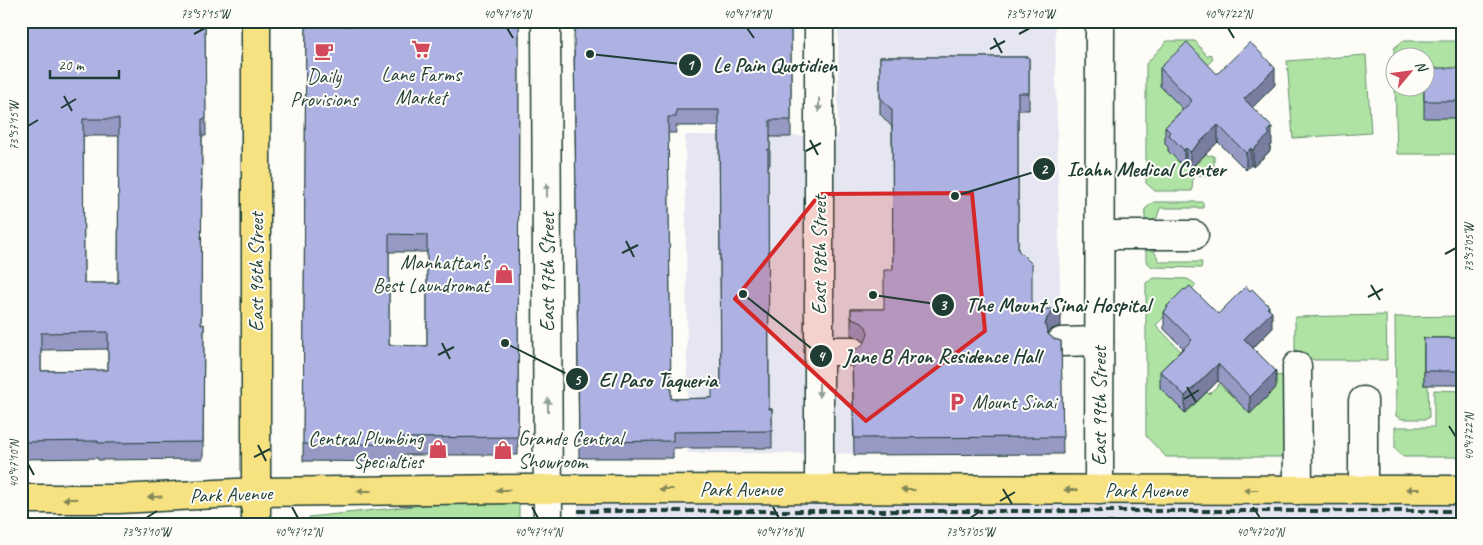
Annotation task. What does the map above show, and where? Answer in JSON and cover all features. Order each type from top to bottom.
[{"type":"main road","name":"East 96th Street","points":[[256,21],[256,524]]},
{"type":"main road","name":"Park Avenue","points":[[21,499],[119,499],[256,492],[548,490],[1462,490]]},
{"type":"street","name":"East 97th Street","points":[[546,21],[548,524]]},
{"type":"street","name":"East 98th Street","points":[[819,21],[819,489]]},
{"type":"street","name":"East 99th Street","points":[[1099,490],[1100,21]]},
{"type":"street","points":[[1100,235],[1194,235]]},
{"type":"street","points":[[1061,342],[1100,341]]},
{"type":"street","points":[[819,351],[852,351]]},
{"type":"street","points":[[1297,366],[1298,490]]},
{"type":"street","points":[[1363,401],[1363,489]]},
{"type":"highlighted area","points":[[972,193],[985,331],[866,421],[735,299],[820,194]]},
{"type":"shaded area","points":[[838,21],[1055,21],[1063,454],[688,453],[685,135],[838,136]]},
{"type":"shaded area","points":[[578,497],[1462,499],[1462,524],[578,524]]},
{"type":"green space","points":[[1167,41],[1195,41],[1207,56],[1210,54],[1213,58],[1208,65],[1160,85],[1179,105],[1196,116],[1168,151],[1184,167],[1186,165],[1190,169],[1206,154],[1214,156],[1214,175],[1193,175],[1192,191],[1155,191],[1146,183],[1146,64]]},
{"type":"green space","points":[[1403,41],[1462,41],[1462,85],[1436,85],[1436,48],[1394,48]]},
{"type":"green space","points":[[1366,55],[1371,133],[1293,138],[1287,61]]},
{"type":"green space","points":[[1436,97],[1462,118],[1462,154],[1397,154],[1395,98]]},
{"type":"green space","points":[[1154,202],[1203,202],[1203,208],[1160,208],[1157,218],[1145,225],[1145,209]]},
{"type":"green space","points":[[1146,243],[1153,249],[1160,262],[1202,262],[1201,268],[1152,267],[1146,261]]},
{"type":"green space","points":[[1154,278],[1187,279],[1196,285],[1156,325],[1190,361],[1185,413],[1207,392],[1209,394],[1219,384],[1250,413],[1262,375],[1287,376],[1288,457],[1166,457],[1146,436],[1146,283]]},
{"type":"green space","points":[[1386,315],[1387,360],[1314,360],[1295,350],[1295,317]]},
{"type":"green space","points":[[1462,316],[1462,352],[1424,352],[1424,385],[1428,385],[1429,417],[1427,419],[1402,419],[1396,416],[1395,317]]},
{"type":"green space","points":[[1434,390],[1462,391],[1462,457],[1403,457],[1395,448],[1395,427],[1434,427]]},
{"type":"green space","points":[[470,500],[519,501],[519,524],[309,524],[309,517]]},
{"type":"building","points":[[519,22],[518,437],[400,438],[400,444],[303,444],[306,26],[414,26],[414,23]],"holes":[[[389,234],[427,235],[427,346],[389,345]]]},
{"type":"building","points":[[205,23],[206,119],[202,119],[201,325],[204,324],[203,442],[21,442],[21,24]],"holes":[[[83,119],[119,119],[118,283],[84,283]],[[108,332],[108,370],[41,371],[41,333]]]},
{"type":"building","points":[[584,23],[791,24],[791,120],[770,120],[770,149],[768,149],[769,409],[772,409],[772,431],[673,432],[673,441],[579,442],[574,35],[575,27]],"holes":[[[676,110],[719,110],[721,388],[712,389],[712,398],[671,399],[668,117],[676,117]]]},
{"type":"building","points":[[1187,42],[1217,74],[1250,42],[1275,68],[1244,99],[1272,127],[1268,132],[1270,134],[1253,150],[1251,148],[1246,153],[1218,125],[1190,152],[1186,148],[1184,150],[1168,134],[1170,132],[1165,127],[1192,101],[1160,68]]},
{"type":"building","points":[[880,57],[1029,57],[1029,93],[1018,93],[1018,250],[1032,264],[1032,309],[1061,309],[1052,312],[1047,318],[1045,325],[1048,334],[1054,339],[1061,341],[1063,437],[854,438],[852,350],[859,348],[865,342],[868,333],[866,327],[860,321],[851,318],[851,309],[884,309],[884,270],[893,270],[892,110],[880,97]]},
{"type":"building","points":[[1436,68],[1462,68],[1462,101],[1424,101],[1424,98],[1436,98]]},
{"type":"building","points":[[1190,286],[1218,314],[1246,286],[1250,291],[1252,289],[1269,306],[1267,308],[1272,312],[1244,339],[1276,371],[1250,397],[1218,364],[1185,396],[1160,371],[1192,340],[1164,312],[1167,306],[1184,289]]},
{"type":"building","points":[[1424,338],[1462,338],[1462,371],[1424,371]]},
{"type":"railway","points":[[578,511],[1462,511]]},
{"type":"railway","points":[[578,523],[1462,523]]},
{"type":"place","name":"Lane Farms Market","points":[[421,49]]},
{"type":"place","name":"Daily Provisions","points":[[324,51]]},
{"type":"place","name":"Le Pain Quotidien","points":[[590,54]]},
{"type":"place","name":"Icahn Medical Center","points":[[955,196]]},
{"type":"place","name":"Manhattan’s Best Laundromat","points":[[504,274]]},
{"type":"place","name":"Jane B Aron Residence Hall","points":[[743,294]]},
{"type":"place","name":"The Mount Sinai Hospital","points":[[873,295]]},
{"type":"place","name":"El Paso Taqueria","points":[[505,343]]},
{"type":"place","name":"Mount Sinai","points":[[957,402]]},
{"type":"place","name":"Central Plumbing Specialties","points":[[438,449]]},
{"type":"place","name":"Grande Central Showroom","points":[[503,450]]}]
